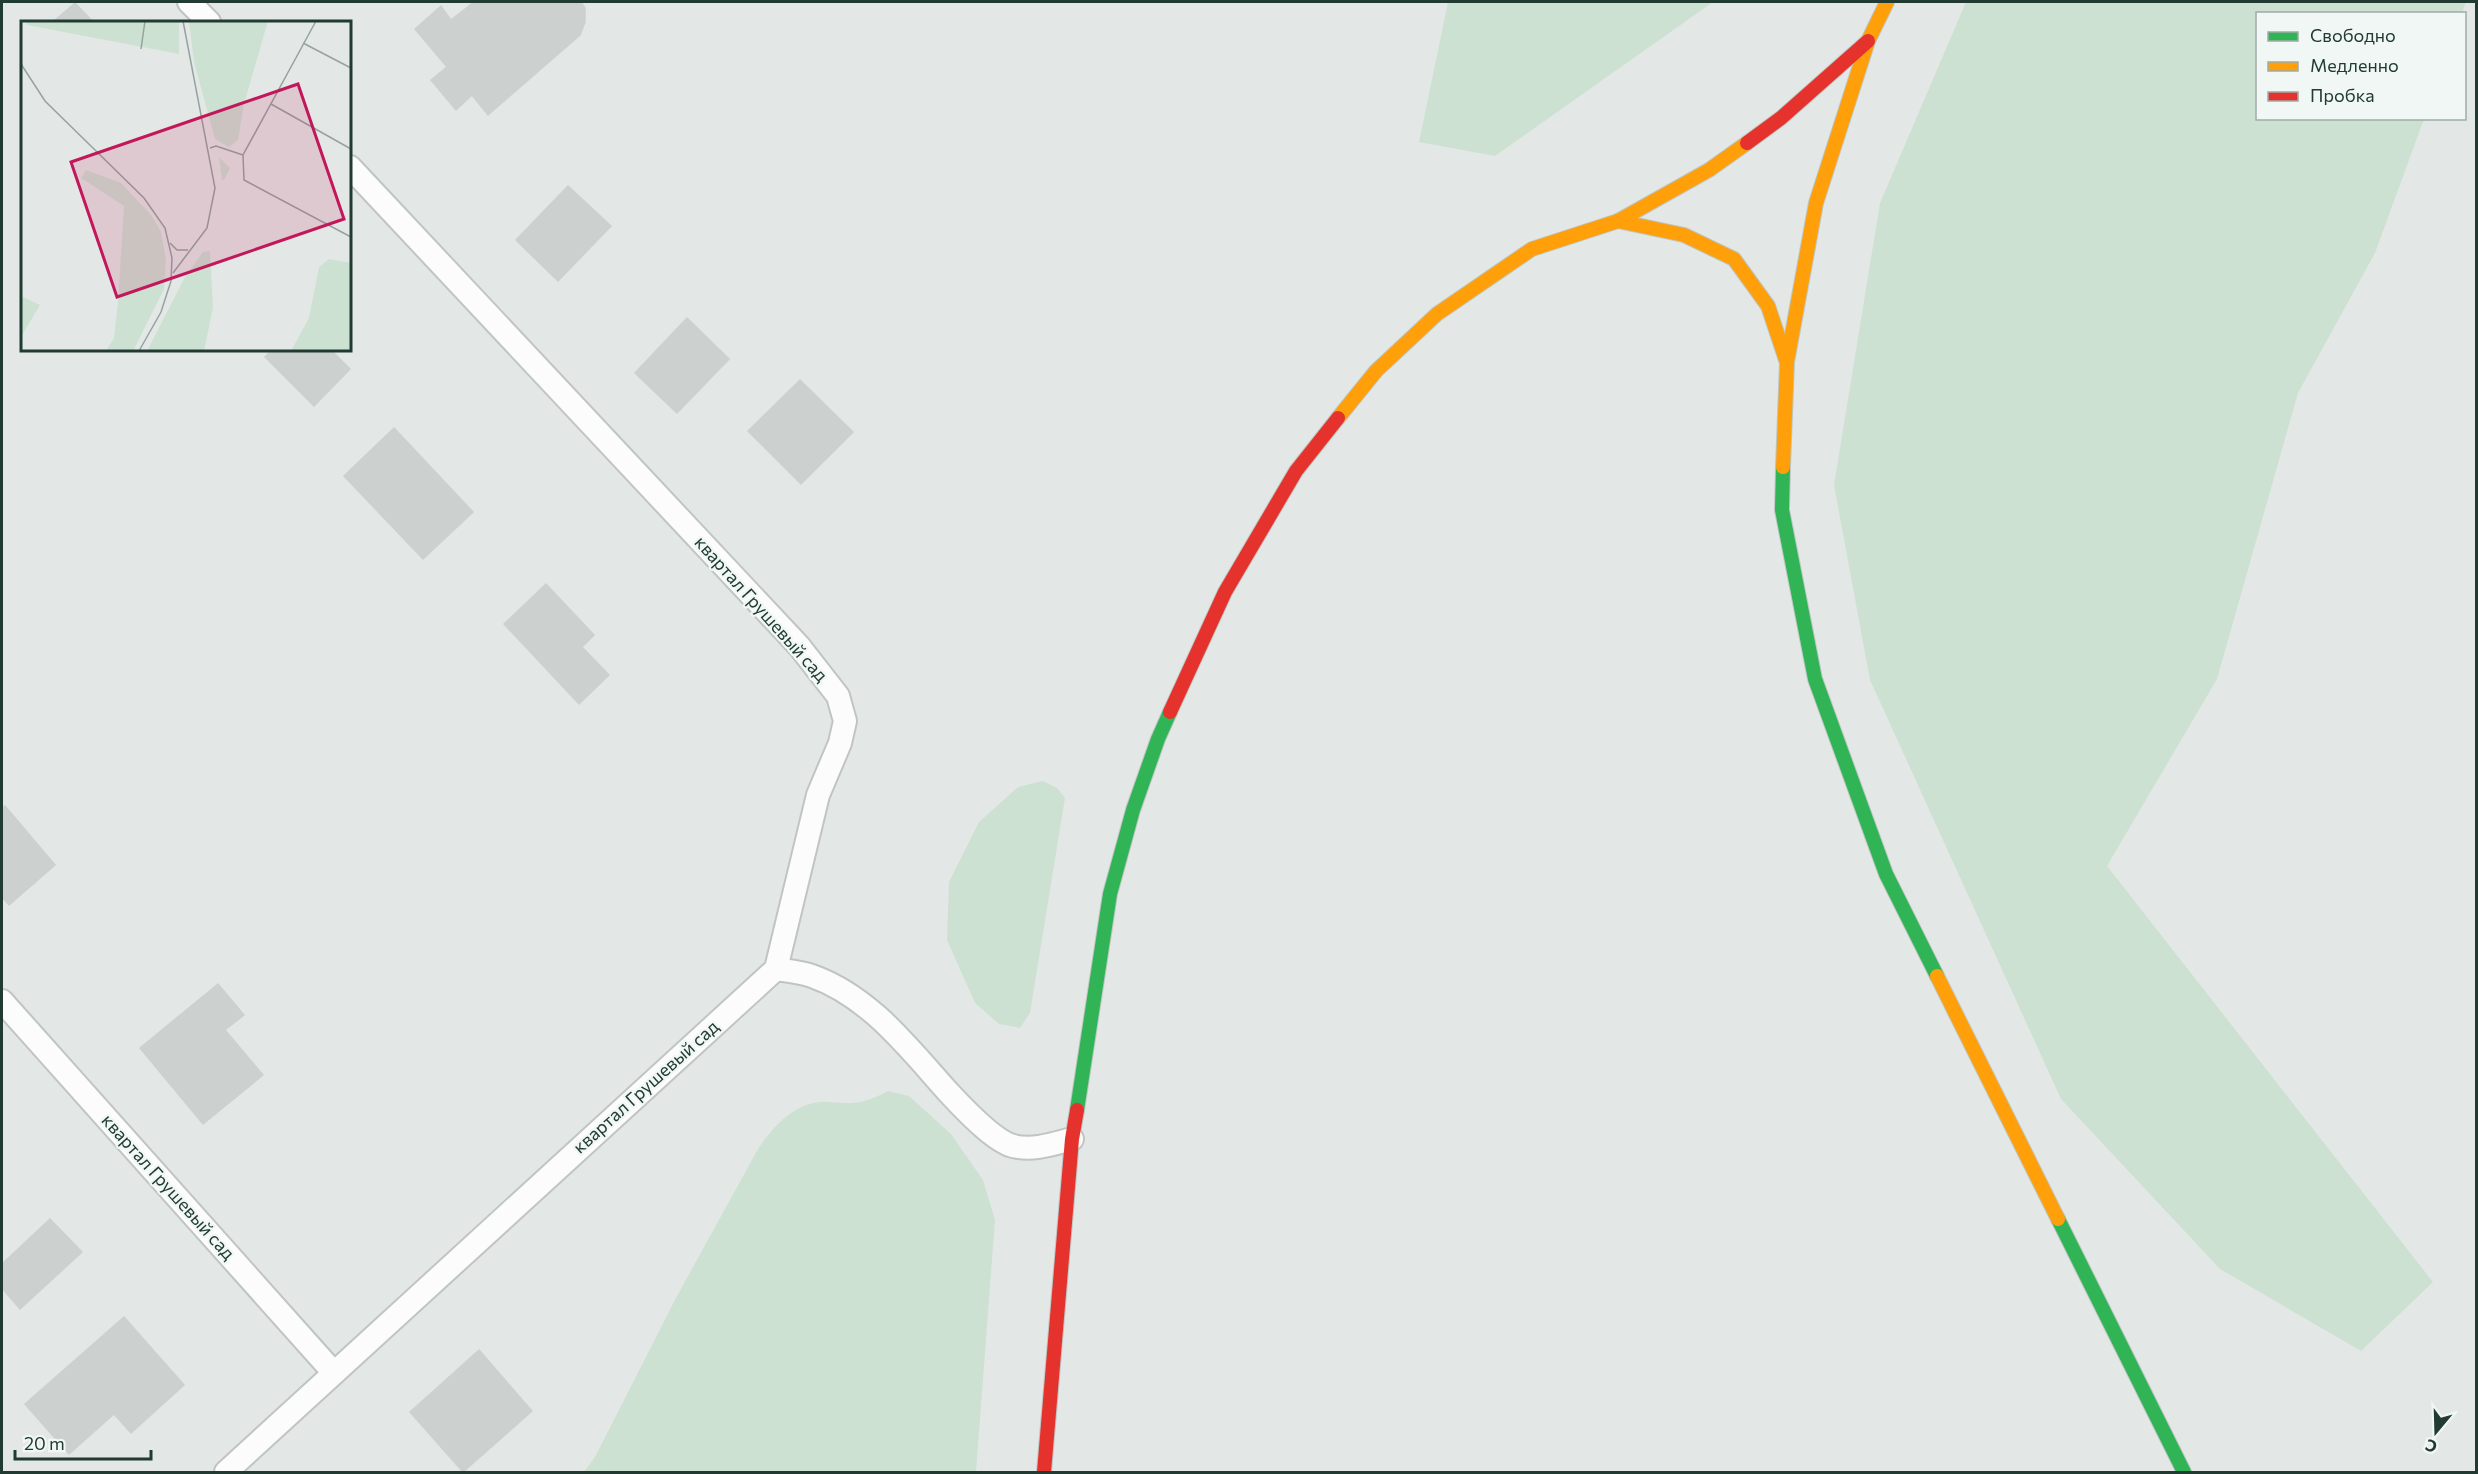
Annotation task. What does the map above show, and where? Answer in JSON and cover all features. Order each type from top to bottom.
[{"type":"street","points":[[1887,2],[1868,41],[1816,203],[1787,362],[1782,510],[1815,679],[1886,874],[2184,1473]]},
{"type":"street","points":[[1044,1473],[1072,1140],[1110,894],[1133,810],[1158,739],[1224,592],[1290,481],[1376,371],[1437,314],[1532,249],[1618,221],[1708,170],[1781,118],[1868,41]]},
{"type":"street","points":[[1618,221],[1684,235],[1734,259],[1768,306],[1787,362]]},
{"type":"lane","points":[[189,2],[208,21]]},
{"type":"lane","name":"квартал Грушевый сад","points":[[226,1473],[776,969],[818,795],[840,743],[845,721],[838,696],[799,646],[351,168]]},
{"type":"lane","points":[[776,969],[812,976],[849,994],[877,1016],[959,1105],[985,1129],[1012,1146],[1036,1148],[1072,1140]]},
{"type":"lane","name":"квартал Грушевый сад","points":[[2,1001],[334,1373]]},
{"type":"green space","points":[[1448,2],[1713,2],[1495,156],[1419,142]]},
{"type":"green space","points":[[1966,2],[2466,2],[2462,12],[2256,12],[2256,120],[2424,120],[2375,253],[2298,393],[2217,679],[2107,866],[2433,1282],[2361,1351],[2220,1269],[2061,1099],[1870,680],[1834,485],[1880,203]]},
{"type":"green space","points":[[1043,781],[1057,788],[1065,798],[1030,1013],[1020,1028],[999,1024],[975,1003],[947,940],[949,882],[979,822],[1018,787]]},
{"type":"green space","points":[[888,1091],[909,1096],[951,1134],[983,1180],[995,1220],[976,1472],[584,1472],[595,1457],[676,1298],[758,1149],[770,1133],[792,1112],[810,1104],[861,1102]]},
{"type":"building","points":[[474,2],[581,2],[585,8],[585,22],[580,35],[488,115],[472,95],[456,110],[431,80],[447,67],[415,29],[441,6],[451,20]]},
{"type":"building","points":[[75,3],[92,21],[54,21]]},
{"type":"building","points":[[568,186],[611,226],[558,281],[516,240]]},
{"type":"building","points":[[687,318],[729,359],[677,413],[635,373]]},
{"type":"building","points":[[271,351],[332,351],[350,369],[314,406],[265,357]]},
{"type":"building","points":[[800,380],[853,432],[801,484],[748,431]]},
{"type":"building","points":[[394,428],[473,512],[423,559],[344,476]]},
{"type":"building","points":[[546,584],[594,635],[582,647],[609,675],[579,704],[504,624]]},
{"type":"building","points":[[5,806],[55,865],[9,905],[2,897],[2,808]]},
{"type":"building","points":[[218,984],[244,1015],[225,1030],[263,1075],[203,1124],[140,1048]]},
{"type":"building","points":[[50,1219],[82,1252],[20,1309],[2,1288],[2,1264]]},
{"type":"building","points":[[124,1317],[184,1385],[131,1433],[114,1414],[69,1454],[25,1404]]},
{"type":"building","points":[[479,1350],[532,1411],[463,1472],[410,1412]]},
{"type":"traffic: fast","points":[[1783,467],[1782,510],[1815,679],[1886,874],[1937,976]]},
{"type":"traffic: fast","points":[[1077,1110],[1110,894],[1133,810],[1170,712]]},
{"type":"traffic: fast","points":[[2058,1219],[2184,1472]]},
{"type":"traffic: slow","points":[[1783,467],[1787,362],[1816,203],[1868,41],[1887,2]]},
{"type":"traffic: slow","points":[[1338,418],[1376,371],[1437,314],[1532,249],[1618,221],[1709,170],[1747,143]]},
{"type":"traffic: slow","points":[[1618,221],[1684,235],[1734,259],[1768,306],[1786,360]]},
{"type":"traffic: slow","points":[[1937,976],[2058,1219]]},
{"type":"traffic: jam","points":[[1747,143],[1781,118],[1868,41]]},
{"type":"traffic: jam","points":[[1170,712],[1225,592],[1296,471],[1338,418]]},
{"type":"traffic: jam","points":[[1044,1472],[1072,1139],[1077,1110]]}]
